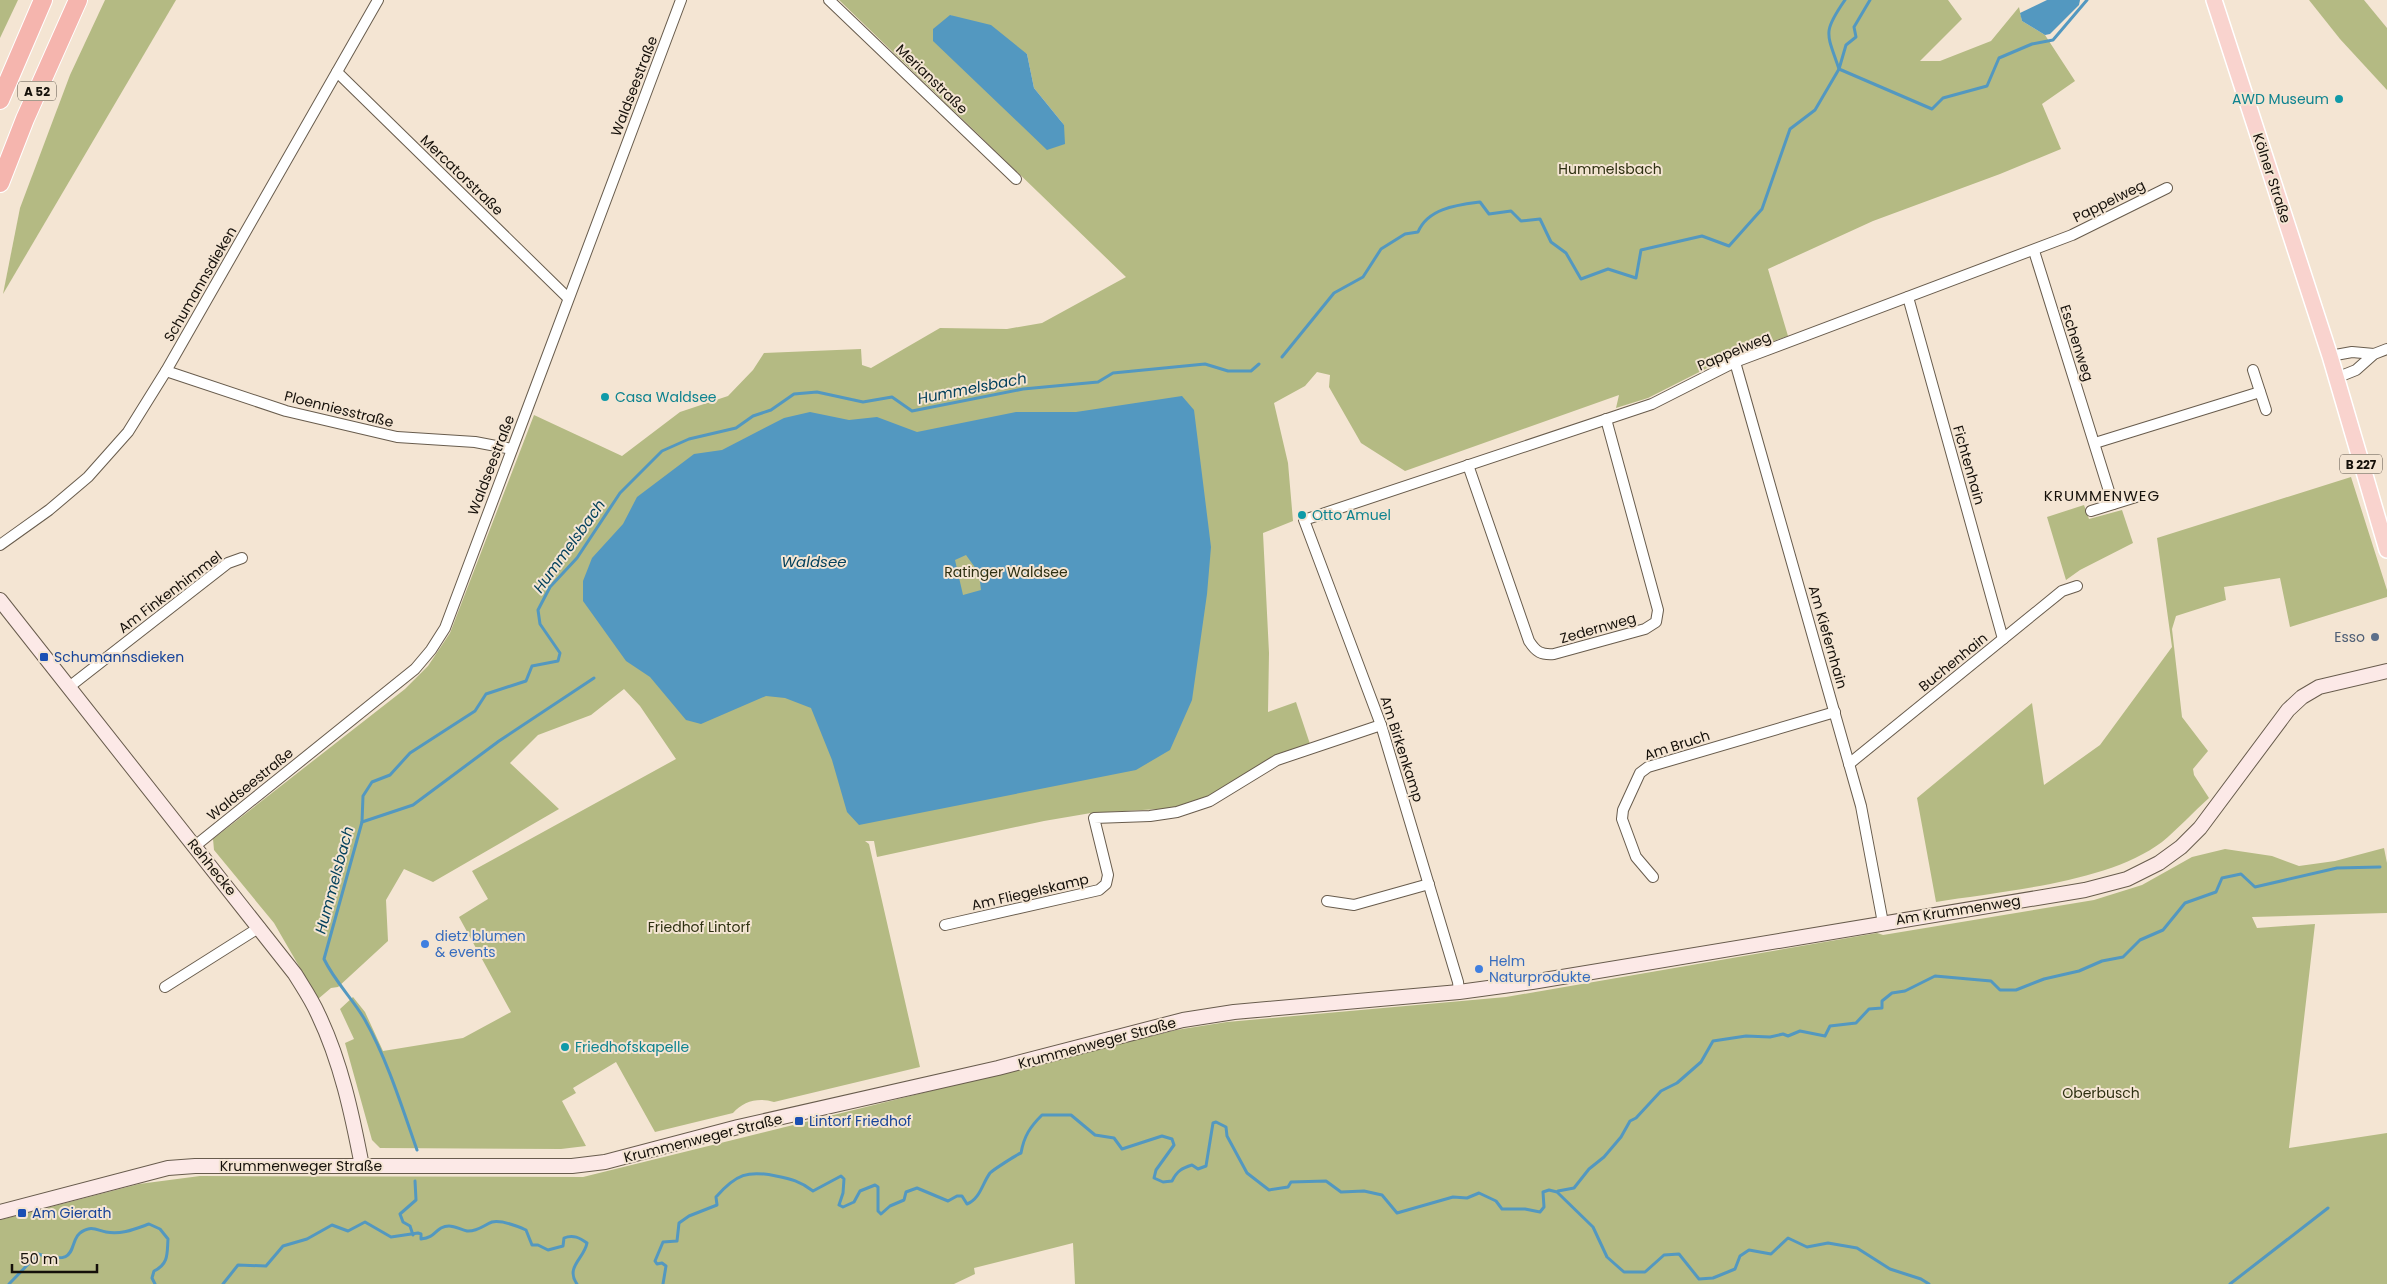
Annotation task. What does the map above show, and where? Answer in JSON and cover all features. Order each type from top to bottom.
[{"type":"highway","name":"A 52","points":[[0,100],[43,0]]},
{"type":"highway","name":"A 52","points":[[0,183],[25,118],[78,0]]},
{"type":"main road","name":"Kölner Straße","points":[[2214,0],[2330,356],[2387,550]]},
{"type":"main road","name":"Rehhecke","points":[[0,600],[260,927],[295,974],[318,1013],[335,1054],[349,1100],[362,1166]]},
{"type":"main road","name":"Am Krummenweg","points":[[1459,992],[2085,890],[2127,878],[2160,863],[2181,847],[2200,828],[2288,710],[2302,697],[2319,687],[2334,682],[2383,675]]},
{"type":"main road","name":"Krummenweger Straße","points":[[0,1212],[168,1168],[195,1166],[572,1166],[605,1162],[738,1127],[998,1068],[1183,1020],[1234,1012],[1459,992]]},
{"type":"street","name":"Schumannsdieken","points":[[0,545],[49,510],[88,477],[128,432],[166,371],[378,0]]},
{"type":"street","name":"Waldseestraße","points":[[195,846],[415,669],[431,650],[445,628],[682,0]]},
{"type":"street","name":"Merianstraße","points":[[829,0],[1016,178]]},
{"type":"street","name":"Mercatorstraße","points":[[337,72],[568,298]]},
{"type":"street","name":"Pappelweg","points":[[1304,520],[1652,404],[1735,362],[2034,251],[2072,235],[2167,188]]},
{"type":"street","name":"Eschenweg","points":[[2034,251],[2113,504]]},
{"type":"street","name":"Fichtenhain","points":[[1908,298],[2003,639]]},
{"type":"street","points":[[2336,378],[2356,370],[2374,354],[2387,349]]},
{"type":"street","points":[[2330,356],[2352,352],[2374,354]]},
{"type":"street","name":"Am Kiefernhain","points":[[1735,362],[1861,806],[1882,922]]},
{"type":"street","points":[[2253,370],[2266,410]]},
{"type":"street","name":"Ploenniesstraße","points":[[166,371],[286,411],[397,437],[476,442],[512,449]]},
{"type":"street","points":[[2094,443],[2260,392]]},
{"type":"street","name":"Zedernweg","points":[[1468,465],[1534,649],[1541,654],[1554,654],[1645,629],[1656,622],[1658,610],[1606,419]]},
{"type":"street","points":[[2091,511],[2136,498]]},
{"type":"street","name":"Am Birkenkamp","points":[[1304,520],[1381,725],[1459,992]]},
{"type":"street","name":"Am Finkenhimmel","points":[[69,687],[228,563],[242,558]]},
{"type":"street","name":"Buchenhain","points":[[1849,764],[2062,591],[2077,586]]},
{"type":"street","name":"Am Bruch","points":[[1653,877],[1636,857],[1622,819],[1623,810],[1640,773],[1648,767],[1835,712]]},
{"type":"street","name":"Am Fliegelskamp","points":[[944,925],[1099,890],[1106,884],[1108,875],[1094,818],[1150,816],[1177,812],[1210,801],[1277,760],[1381,725]]},
{"type":"street","points":[[1327,901],[1354,905],[1429,884]]},
{"type":"street","points":[[165,986],[260,927]]},
{"type":"green space","points":[[0,0],[18,0],[0,38]]},
{"type":"green space","points":[[105,0],[176,0],[3,294],[20,208],[70,75]]},
{"type":"green space","points":[[839,0],[1948,0],[1962,19],[1920,61],[1940,61],[1991,41],[2019,7],[2022,21],[2045,35],[2075,81],[2042,104],[2061,149],[2000,174],[1873,221],[1768,269],[1788,336],[1729,357],[1648,398],[1616,408],[1619,395],[1405,471],[1361,443],[1329,387],[1330,375],[1317,372],[1305,386],[1274,403],[1288,463],[1293,521],[1263,533],[1269,653],[1268,712],[1296,702],[1310,744],[1211,796],[1176,808],[1091,813],[1044,821],[877,857],[874,841],[865,841],[869,844],[920,1067],[774,1102],[752,1101],[746,1103],[733,1113],[655,1132],[616,1062],[573,1088],[576,1093],[562,1101],[586,1146],[561,1149],[380,1148],[372,1140],[345,1043],[354,1039],[340,1009],[353,997],[365,1012],[383,1051],[463,1038],[511,1012],[459,917],[488,899],[472,871],[676,759],[640,706],[624,689],[591,715],[538,735],[510,763],[559,809],[433,882],[404,869],[386,900],[388,941],[338,987],[331,988],[318,999],[274,923],[214,850],[213,839],[405,689],[428,666],[450,633],[534,415],[622,456],[680,412],[728,396],[753,370],[764,353],[861,349],[862,365],[871,368],[940,328],[1007,329],[1042,323],[1126,277]],"holes":[[[950,15],[1027,54],[1034,88],[1064,125]]]},
{"type":"green space","points":[[2309,0],[2364,0],[2387,28],[2387,90],[2340,39]]},
{"type":"green space","points":[[2351,477],[2387,590],[2387,597],[2290,627],[2280,578],[2224,587],[2226,600],[2176,616],[2172,629],[2182,717],[2208,751],[2193,769],[2194,775],[2209,798],[2162,842],[2139,856],[2113,867],[2054,883],[1936,902],[1917,798],[2032,703],[2044,785],[2100,745],[2172,647],[2157,538]]},
{"type":"green space","points":[[2084,505],[2089,519],[2122,510],[2133,543],[2080,570],[2066,580],[2047,517]]},
{"type":"green space","name":"Oberbusch","points":[[2384,848],[2387,863],[2387,913],[2252,917],[2257,928],[2315,924],[2289,1148],[2387,1133],[2387,1284],[1075,1284],[1073,1243],[974,1268],[975,1274],[954,1284],[0,1284],[0,1220],[139,1184],[200,1176],[583,1177],[1176,1030],[1227,1022],[1506,997],[1877,933],[1883,935],[2094,900],[2142,885],[2192,857],[2225,849],[2272,856],[2299,866],[2335,861]]},
{"type":"water","points":[[2047,0],[2080,0],[2079,5],[2050,34],[2045,35],[2022,21],[2020,13]]},
{"type":"water","points":[[950,15],[991,25],[1027,54],[1034,88],[1064,125],[1065,144],[1047,150],[933,41],[933,29]]},
{"type":"water","name":"Waldsee","points":[[1182,396],[1194,410],[1211,547],[1207,594],[1192,700],[1170,750],[1136,770],[859,825],[847,812],[832,760],[811,708],[785,698],[766,696],[701,724],[686,720],[650,677],[626,661],[583,601],[583,581],[592,558],[623,524],[637,497],[694,454],[722,450],[784,418],[810,412],[849,420],[877,417],[917,432],[1016,412],[1076,412]],"holes":[[[966,555],[979,573],[981,590],[963,595],[955,560]]]},
{"type":"waterway","points":[[1845,0],[1833,20],[1829,33],[1839,69],[1932,109],[1943,98],[1987,86],[1999,58],[2032,44],[2053,40],[2087,0]]},
{"type":"waterway","name":"Hummelsbach","points":[[1282,357],[1334,293],[1363,277],[1381,249],[1405,234],[1418,232],[1429,218],[1453,206],[1480,202],[1489,214],[1511,211],[1521,221],[1540,219],[1551,242],[1566,253],[1581,279],[1608,269],[1636,278],[1641,250],[1702,236],[1729,246],[1762,209],[1790,129],[1815,110],[1839,69],[1846,45],[1856,37],[1854,27],[1870,0]]},
{"type":"waterway","name":"Hummelsbach","points":[[417,1150],[394,1084],[373,1035],[360,1012],[333,975],[324,959],[362,822],[363,796],[372,782],[390,775],[410,753],[475,711],[486,694],[526,681],[532,666],[558,661],[560,653],[540,624],[538,610],[550,587],[577,558],[620,493],[662,451],[689,439],[736,428],[753,416],[771,410],[794,394],[817,392],[863,402],[892,397],[912,411],[1023,389],[1098,382],[1113,373],[1205,364],[1228,371],[1251,371],[1259,364]]},
{"type":"waterway","points":[[362,822],[413,805],[499,741],[594,678]]},
{"type":"waterway","points":[[1558,1191],[1574,1188],[1589,1169],[1604,1157],[1621,1137],[1630,1121],[1636,1118],[1661,1091],[1677,1083],[1701,1062],[1713,1041],[1746,1036],[1770,1037],[1783,1034],[1788,1036],[1800,1031],[1825,1036],[1830,1026],[1856,1023],[1869,1009],[1882,1008],[1882,1001],[1892,993],[1905,991],[1935,976],[1991,981],[2000,990],[2016,990],[2044,979],[2079,971],[2102,961],[2123,957],[2140,940],[2163,930],[2185,903],[2216,892],[2222,878],[2241,874],[2255,887],[2337,868],[2380,867]]},
{"type":"waterway","points":[[663,1284],[666,1266],[662,1263],[657,1264],[655,1261],[663,1242],[677,1241],[679,1223],[689,1216],[717,1205],[716,1197],[736,1179],[750,1174],[766,1174],[791,1179],[813,1191],[841,1176],[844,1179],[843,1193],[839,1205],[843,1207],[854,1202],[860,1191],[875,1185],[878,1187],[878,1211],[881,1214],[890,1206],[904,1200],[906,1192],[917,1188],[948,1201],[957,1196],[962,1196],[967,1204],[978,1195],[990,1173],[1021,1153],[1028,1132],[1042,1115],[1071,1115],[1095,1135],[1114,1138],[1122,1149],[1162,1136],[1172,1139],[1174,1145],[1156,1170],[1154,1178],[1163,1182],[1172,1181],[1178,1172],[1188,1166],[1192,1165],[1198,1169],[1206,1166],[1213,1123],[1216,1122],[1226,1127],[1227,1136],[1247,1173],[1269,1190],[1288,1187],[1291,1182],[1326,1181],[1341,1192],[1364,1191],[1382,1195],[1397,1213],[1453,1197],[1467,1198],[1479,1193],[1496,1201],[1502,1209],[1525,1209],[1540,1212],[1544,1207],[1543,1192],[1549,1190],[1557,1192],[1593,1227],[1607,1257],[1624,1272],[1645,1272],[1664,1255],[1679,1254],[1699,1279],[1713,1278],[1735,1269],[1740,1256],[1749,1250],[1771,1254],[1788,1238],[1807,1247],[1828,1243],[1857,1248],[1890,1269],[1921,1279],[1929,1284]]},
{"type":"waterway","name":"Hummelsbach","points":[[413,1235],[410,1226],[403,1222],[400,1214],[416,1200],[415,1181]]},
{"type":"waterway","points":[[2230,1284],[2328,1208]]},
{"type":"waterway","points":[[223,1284],[238,1265],[266,1266],[283,1246],[307,1239],[332,1225],[348,1231],[365,1222],[391,1237],[418,1233],[421,1234],[421,1239],[431,1236],[445,1227],[451,1226],[471,1231],[492,1222],[500,1222],[526,1230],[532,1245],[538,1245],[548,1250],[563,1246],[564,1238],[576,1237],[587,1243],[574,1268],[573,1273],[577,1284]]},
{"type":"waterway","points":[[9,1284],[38,1254],[53,1258],[68,1255],[76,1238],[80,1233],[88,1229],[93,1228],[117,1233],[149,1224],[160,1229],[168,1239],[165,1261],[154,1271],[152,1278],[155,1284]]},
{"type":"place","name":"AWD Museum","points":[[2339,99]]},
{"type":"place","name":"Casa Waldsee","points":[[605,397]]},
{"type":"place","name":"Otto Amuel","points":[[1302,515]]},
{"type":"place","name":"Esso","points":[[2375,637]]},
{"type":"place","name":"Schumannsdieken","points":[[44,657]]},
{"type":"place","name":"dietz blumen & events","points":[[425,944]]},
{"type":"place","name":"Helm Naturprodukte","points":[[1479,969]]},
{"type":"place","name":"Friedhofskapelle","points":[[565,1047]]},
{"type":"place","name":"Lintorf Friedhof","points":[[799,1121]]},
{"type":"place","name":"Am Gierath","points":[[22,1213]]},
{"type":"district","name":"KRUMMENWEG","points":[[2102,495]]},
{"type":"park label","name":"Ratinger Waldsee","points":[[1006,572]]},
{"type":"park label","name":"Friedhof Lintorf","points":[[699,927]]}]
